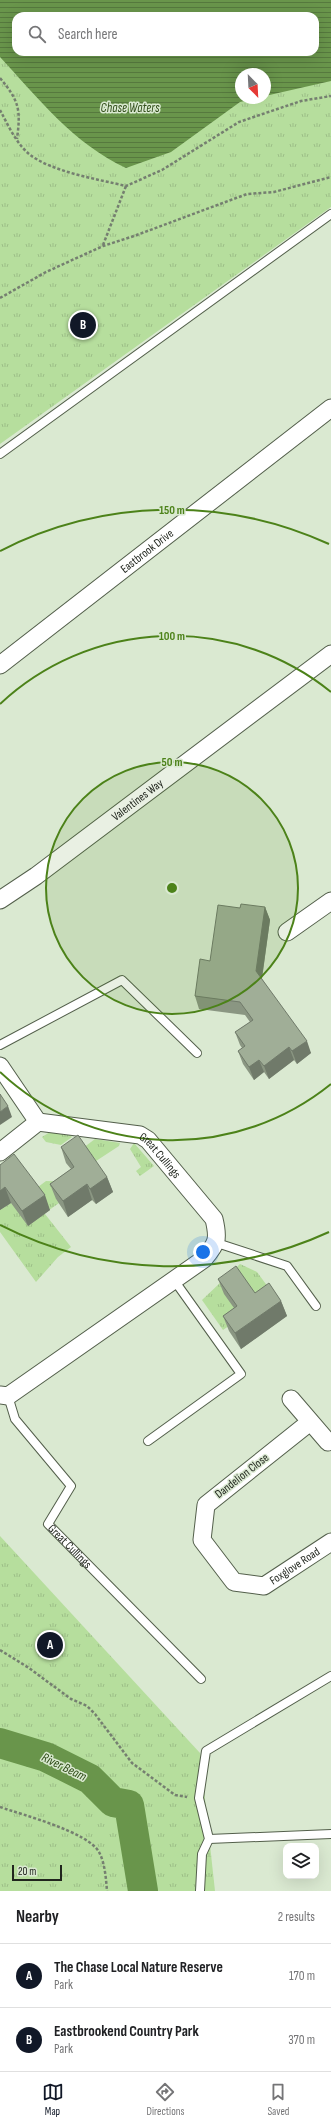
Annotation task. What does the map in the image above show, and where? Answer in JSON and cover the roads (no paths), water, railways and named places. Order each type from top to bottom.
[{"type":"street","name":"Eastbrook Drive","points":[[0,665],[331,408]]},
{"type":"street","name":"Valentines Way","points":[[0,900],[36,876],[331,654]]},
{"type":"street","points":[[287,932],[331,900]]},
{"type":"street","points":[[0,1066],[38,1122],[0,1152]]},
{"type":"street","name":"Great Cullings","points":[[4,1396],[204,1259],[217,1243],[217,1231],[214,1219],[148,1140],[131,1133],[38,1122]]},
{"type":"street","points":[[291,1399],[328,1442]]},
{"type":"street","name":"Dandelion Close","points":[[234,1582],[202,1540],[206,1504],[310,1422]]},
{"type":"street","name":"Foxglove Road","points":[[234,1582],[264,1586],[331,1542]]},
{"type":"lane","points":[[0,454],[331,214]]},
{"type":"lane","points":[[0,1045],[122,980],[197,1053]]},
{"type":"lane","points":[[217,1243],[287,1266],[316,1306]]},
{"type":"lane","points":[[148,1441],[241,1374],[174,1280]]},
{"type":"lane","name":"Great Cullings","points":[[4,1396],[15,1419],[71,1486],[48,1524],[201,1679]]},
{"type":"lane","points":[[200,1891],[202,1854],[209,1839],[199,1798],[206,1751],[331,1676]]},
{"type":"lane","points":[[209,1839],[331,1834]]},
{"type":"water","name":"Chase Waters","points":[[0,0],[331,0],[331,81],[271,95],[271,68],[235,68],[235,104],[237,104],[171,152],[126,168],[107,158],[90,146],[58,119],[0,57]]},
{"type":"waterway","name":"River Beam","points":[[0,1743],[46,1757],[90,1779],[113,1802],[129,1805],[143,1891]]},
{"type":"place","name":"Eastbrookend Country Park","points":[[83,325]]},
{"type":"place","name":"The Chase Local Nature Reserve","points":[[50,1645]]}]
